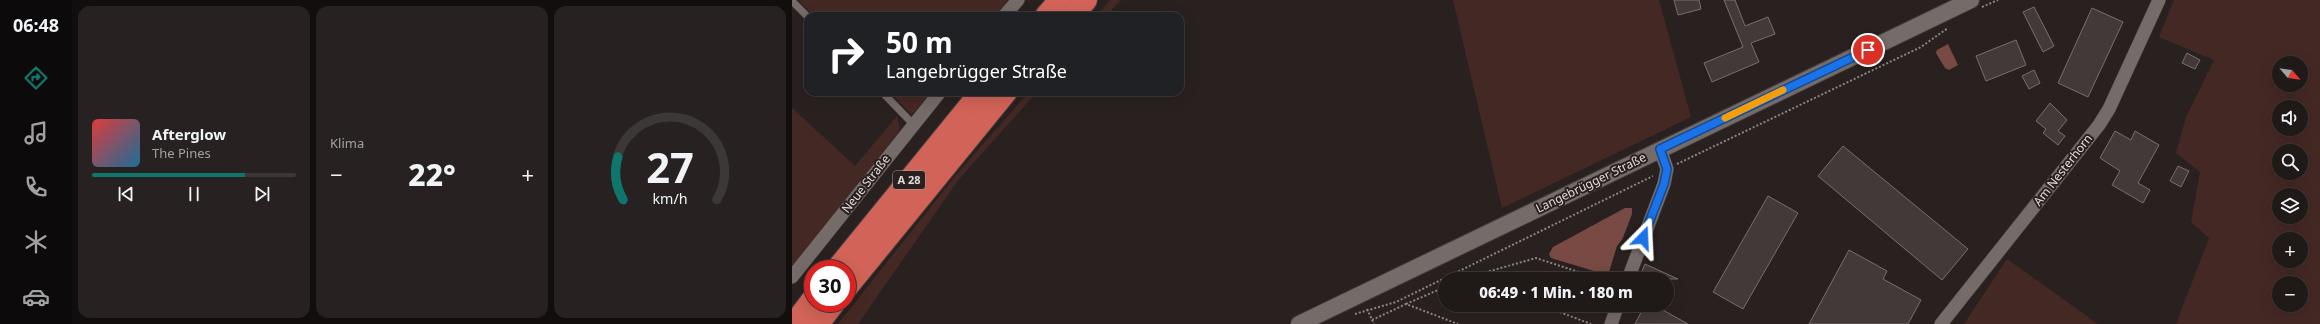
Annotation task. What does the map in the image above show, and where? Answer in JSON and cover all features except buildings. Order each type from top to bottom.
[{"type":"highway","points":[[1050,12],[1060,0]]},
{"type":"highway","points":[[1076,12],[1086,0]]},
{"type":"highway","name":"A 28","points":[[844,260],[978,96]]},
{"type":"highway","name":"A 28","points":[[856,277],[1003,96]]},
{"type":"highway","points":[[794,324],[804,311]]},
{"type":"highway","points":[[818,324],[827,312]]},
{"type":"street","points":[[1008,12],[1018,0]]},
{"type":"street","name":"Langebrügger Straße","points":[[1299,324],[1971,0]]},
{"type":"street","name":"Am Nesterhorn","points":[[1941,324],[2099,125],[2109,109],[2158,0]]},
{"type":"street","name":"Neue Straße","points":[[792,277],[937,96]]},
{"type":"street","points":[[1631,272],[1664,184],[1667,169],[1660,149]]},
{"type":"street","points":[[1611,324],[1615,312]]},
{"type":"lane","points":[[792,0],[804,13]]},
{"type":"lane","points":[[886,96],[914,124]]},
{"type":"path","points":[[1483,272],[1536,258],[1579,272]]},
{"type":"path","points":[[1372,320],[1438,290]]},
{"type":"path","points":[[1360,294],[1374,324]]},
{"type":"path","points":[[1406,304],[1458,324]]},
{"type":"path","points":[[1559,312],[1591,324]]},
{"type":"shaded area","points":[[798,0],[1008,0],[998,12],[810,12]]},
{"type":"shaded area","points":[[1110,0],[1121,0],[1110,12],[1100,12]]},
{"type":"shaded area","points":[[1453,0],[1659,0],[1691,117],[1502,208]]},
{"type":"shaded area","points":[[2174,0],[2320,0],[2320,324],[2176,324],[2209,238],[2191,222],[2200,172],[2176,153],[2186,117],[2214,60],[2159,37]]},
{"type":"shaded area","points":[[1948,44],[1958,65],[1949,70],[1945,68],[1936,53],[1937,50]]},
{"type":"shaded area","points":[[894,96],[928,96],[912,115]]},
{"type":"shaded area","points":[[1025,96],[1033,96],[959,179],[858,324],[838,324],[848,312],[856,312],[856,301],[956,175]]},
{"type":"shaded area","points":[[792,108],[855,166],[897,116],[900,130],[792,269]]},
{"type":"shaded area","points":[[1625,208],[1632,208],[1632,214],[1622,240],[1617,246],[1609,272],[1597,272],[1551,258],[1549,254],[1553,247]]},
{"type":"shaded area","points":[[2007,259],[2098,324],[1964,324]]},
{"type":"slow traffic","points":[[1725,118],[1783,90]]},
{"type":"route","points":[[1643,238],[1664,184],[1667,169],[1660,149],[1868,50]]}]
